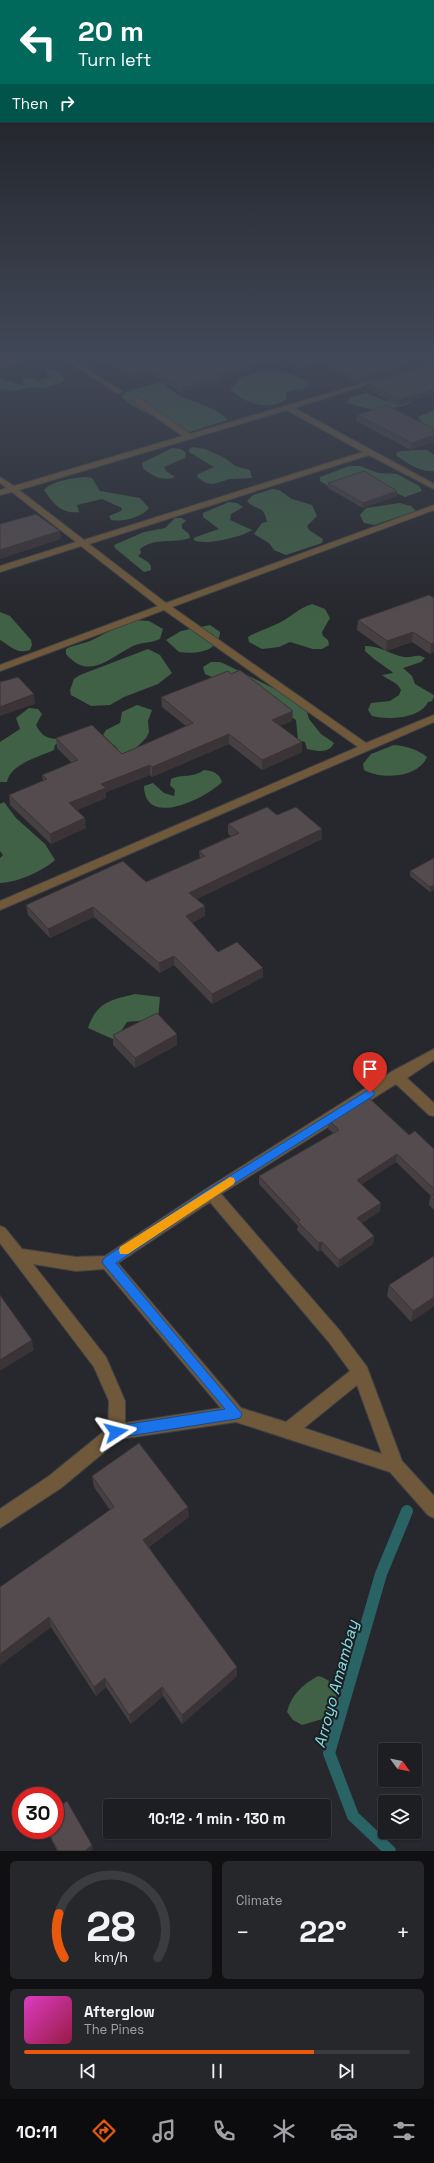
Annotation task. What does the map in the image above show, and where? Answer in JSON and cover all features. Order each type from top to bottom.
[{"type":"street","points":[[0,493],[168,443]]},
{"type":"street","points":[[354,443],[434,486]]},
{"type":"street","points":[[0,569],[370,452]]},
{"type":"street","points":[[0,479],[81,544],[164,606],[366,748]]},
{"type":"street","points":[[0,668],[434,507]]},
{"type":"street","points":[[0,906],[434,718]]},
{"type":"street","points":[[19,1255],[76,1264],[108,1262],[211,1193],[396,1076],[434,1054]]},
{"type":"street","points":[[396,1076],[434,1111]]},
{"type":"street","points":[[211,1193],[334,1336],[361,1372],[395,1466],[434,1509]]},
{"type":"street","points":[[0,1232],[100,1362],[117,1401],[116,1432]]},
{"type":"street","points":[[108,1262],[236,1414]]},
{"type":"street","points":[[290,1430],[361,1372]]},
{"type":"street","points":[[0,1519],[55,1482],[116,1432],[236,1414],[290,1430],[395,1466]]},
{"type":"green space","points":[[193,447],[205,449],[225,458],[235,466],[250,470],[252,478],[230,479],[213,484],[206,483],[197,477],[198,474],[214,467],[189,452],[189,449]]},
{"type":"green space","points":[[172,448],[181,449],[186,453],[185,458],[164,467],[166,471],[175,477],[167,479],[158,477],[143,468],[142,463]]},
{"type":"green space","points":[[427,450],[434,455],[434,471],[414,467],[397,456],[396,453],[401,451]]},
{"type":"green space","points":[[349,466],[360,466],[378,473],[397,474],[419,486],[422,491],[405,497],[394,492],[331,488],[320,481],[320,477]]},
{"type":"green space","points":[[86,477],[92,478],[100,491],[140,498],[149,508],[137,517],[111,520],[109,516],[121,511],[122,508],[102,499],[77,505],[79,512],[67,511],[58,507],[44,490],[58,482]]},
{"type":"green space","points":[[272,489],[279,490],[292,499],[312,505],[317,516],[307,526],[309,530],[323,539],[322,543],[286,555],[274,550],[269,543],[254,534],[262,523],[267,522],[266,516],[261,510],[247,501],[253,495]]},
{"type":"green space","points":[[229,502],[237,503],[243,507],[231,514],[230,520],[252,530],[247,533],[223,540],[199,542],[194,540],[196,537],[219,529],[203,517],[203,513]]},
{"type":"green space","points":[[400,503],[411,506],[416,511],[374,525],[364,523],[360,515],[366,508]]},
{"type":"green space","points":[[175,518],[182,518],[186,521],[182,524],[182,528],[189,534],[190,538],[177,541],[152,543],[140,549],[141,553],[138,556],[148,562],[151,566],[151,570],[144,572],[115,548],[114,545],[144,532],[165,528]]},
{"type":"green space","points":[[312,604],[325,609],[330,618],[322,632],[323,636],[328,640],[329,645],[322,649],[313,649],[290,642],[279,647],[262,649],[249,642],[248,637],[283,621],[302,608]]},
{"type":"green space","points":[[0,612],[10,616],[31,640],[32,645],[30,650],[18,650],[0,640]]},
{"type":"green space","points":[[132,620],[149,621],[163,629],[160,639],[133,646],[99,665],[83,666],[74,662],[66,654],[66,649],[91,641]]},
{"type":"green space","points":[[210,625],[220,632],[219,639],[211,648],[205,651],[192,653],[179,652],[166,640],[181,631]]},
{"type":"green space","points":[[365,646],[375,647],[404,657],[417,656],[425,658],[421,662],[403,668],[412,676],[415,684],[434,696],[432,701],[428,702],[424,708],[418,712],[403,717],[386,718],[372,716],[368,710],[371,703],[390,701],[399,695],[401,690],[395,683],[382,675],[393,673],[365,651]]},
{"type":"green space","points":[[148,649],[160,655],[172,673],[158,684],[124,697],[110,705],[91,706],[71,695],[70,690],[74,679],[80,675]]},
{"type":"green space","points":[[211,662],[220,662],[227,665],[281,692],[306,708],[309,719],[321,734],[334,743],[332,746],[329,749],[322,751],[307,749],[305,742],[298,740],[296,720],[233,678],[212,677],[205,674],[203,667]]},
{"type":"green space","points":[[137,705],[152,710],[148,721],[149,732],[146,738],[136,748],[122,756],[118,754],[118,749],[103,735],[106,730],[120,723],[122,712]]},
{"type":"green space","points":[[29,708],[38,709],[42,714],[36,725],[44,736],[55,739],[64,739],[55,745],[54,750],[33,758],[19,766],[9,776],[7,782],[0,782],[0,742],[20,729],[16,718]]},
{"type":"green space","points":[[394,745],[411,748],[427,757],[416,769],[399,775],[380,775],[364,770],[363,764],[371,754]]},
{"type":"green space","points":[[204,770],[215,773],[219,776],[222,782],[214,789],[191,802],[165,808],[154,806],[147,799],[144,786],[153,783],[164,793],[174,796],[175,790],[170,785],[171,779],[196,774]]},
{"type":"green space","points":[[4,802],[16,818],[45,844],[55,860],[43,869],[29,876],[14,881],[0,883],[0,858],[3,855],[0,851],[0,804]]},
{"type":"green space","points":[[135,994],[160,997],[158,1019],[127,1022],[115,1040],[88,1028],[100,1007],[118,998]]},
{"type":"green space","points":[[318,1676],[330,1682],[334,1686],[337,1696],[336,1715],[302,1725],[293,1720],[287,1712],[291,1700],[298,1691]]},
{"type":"building","points":[[364,471],[397,491],[363,503],[328,483]]},
{"type":"building","points":[[36,514],[60,531],[0,550],[0,524]]},
{"type":"building","points":[[429,595],[434,598],[434,643],[431,644],[413,632],[387,641],[358,620]]},
{"type":"building","points":[[240,670],[293,711],[272,720],[302,742],[262,760],[229,734],[152,767],[150,765],[101,784],[106,788],[69,803],[85,818],[50,834],[9,795],[47,779],[42,775],[78,760],[56,738],[92,725],[122,754],[193,723],[161,697],[228,671],[231,674]]},
{"type":"building","points":[[18,677],[34,694],[0,707],[0,682]]},
{"type":"building","points":[[267,807],[277,815],[296,807],[322,829],[189,893],[205,906],[186,916],[218,952],[237,942],[263,968],[212,994],[174,956],[159,963],[93,907],[48,929],[26,905],[123,861],[146,882],[205,856],[199,851],[239,833],[228,824]]},
{"type":"building","points":[[434,858],[434,885],[430,887],[410,871]]},
{"type":"building","points":[[157,1013],[177,1034],[135,1058],[113,1035]]},
{"type":"building","points":[[367,1096],[409,1135],[415,1131],[434,1149],[434,1189],[397,1154],[357,1180],[381,1203],[357,1218],[374,1236],[339,1260],[322,1242],[319,1243],[298,1222],[300,1220],[259,1176],[339,1130],[329,1120]]},
{"type":"building","points":[[434,1194],[434,1200],[430,1197]]},
{"type":"building","points":[[434,1256],[434,1297],[413,1311],[389,1285]]},
{"type":"building","points":[[0,1295],[32,1340],[0,1360]]},
{"type":"building","points":[[139,1443],[188,1507],[143,1540],[237,1667],[182,1715],[162,1687],[129,1715],[105,1678],[94,1687],[49,1617],[0,1654],[0,1587],[114,1507],[92,1476]]},
{"type":"building","points":[[67,1801],[92,1845],[85,1851],[58,1851],[52,1839],[64,1839],[64,1803]]},
{"type":"waterway","name":"Arroyo Amambay","points":[[390,1851],[353,1816],[329,1753],[381,1574],[407,1511]]},
{"type":"slow traffic","points":[[124,1250],[230,1181]]},
{"type":"route","points":[[116,1432],[236,1414],[108,1262],[211,1193],[370,1093]]}]
